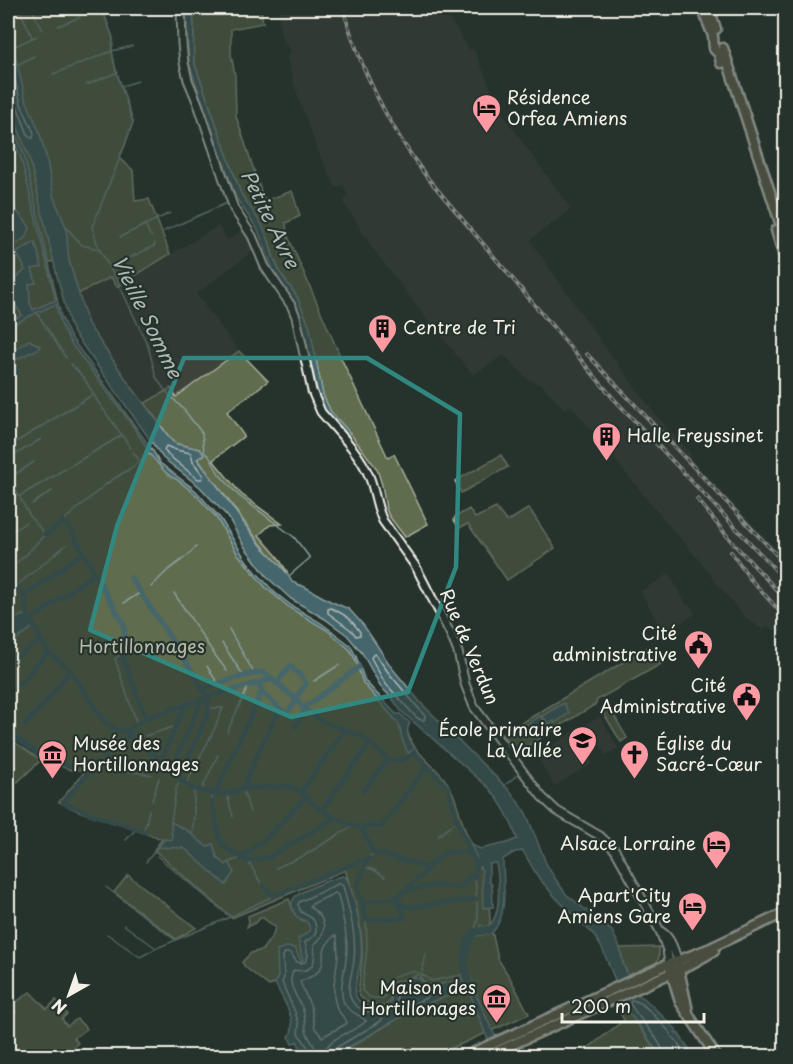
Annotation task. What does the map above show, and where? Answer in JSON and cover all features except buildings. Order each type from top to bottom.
[{"type":"main road","points":[[702,8],[718,47]]},
{"type":"main road","points":[[709,8],[719,57],[786,241]]},
{"type":"main road","points":[[764,185],[786,263]]},
{"type":"main road","points":[[674,967],[786,912]]},
{"type":"main road","points":[[487,1056],[635,984],[786,918]]},
{"type":"main road","points":[[674,967],[689,1015],[716,1056]]},
{"type":"main road","points":[[466,1056],[609,996]]},
{"type":"street","name":"Rue de Verdun","points":[[181,8],[182,44],[188,80],[234,209],[252,236],[266,267],[292,307],[312,391],[321,412],[368,474],[383,521],[416,567],[455,645],[465,684],[474,707],[542,797],[557,811],[600,836],[613,848],[660,931],[674,967]]},
{"type":"highlighted area","points":[[184,358],[367,358],[460,414],[456,567],[408,692],[291,717],[90,630],[117,526]]},
{"type":"shaded area","points":[[279,8],[442,8],[470,50],[473,48],[501,112],[571,209],[530,240],[655,414],[691,454],[689,457],[785,559],[785,635],[767,626],[762,630],[744,616],[571,405],[565,410],[542,385],[529,380],[504,355],[473,375],[425,317],[371,246],[343,201],[348,196],[343,185],[336,188],[318,151],[286,56],[290,55],[290,49],[280,32]]},
{"type":"shaded area","points":[[218,226],[228,240],[244,229],[253,251],[196,294],[239,351],[176,398],[171,389],[145,403],[88,324],[78,294],[112,277],[117,287]]},
{"type":"shaded area","points":[[669,574],[687,605],[689,604],[695,614],[663,634],[641,591]]},
{"type":"shaded area","points":[[600,716],[618,748],[606,755],[597,739],[594,740],[583,747],[593,763],[554,786],[536,755]]},
{"type":"green space","name":"Hortillonnages","points":[[8,8],[102,8],[113,38],[112,51],[115,67],[133,122],[119,158],[133,170],[135,201],[149,199],[170,254],[117,287],[111,277],[78,294],[69,261],[47,262],[62,325],[70,340],[161,466],[190,486],[221,520],[240,553],[268,587],[290,606],[323,626],[351,648],[365,682],[407,730],[415,747],[447,783],[454,795],[474,849],[487,853],[490,922],[498,959],[529,1014],[434,1056],[355,1056],[350,1047],[399,1018],[433,1001],[464,992],[459,982],[427,985],[418,975],[392,983],[390,1001],[385,1007],[369,1003],[360,997],[358,993],[362,960],[361,933],[355,901],[345,870],[232,918],[154,850],[162,839],[78,811],[59,802],[87,769],[64,768],[38,754],[8,733]]},
{"type":"green space","points":[[192,8],[261,8],[263,23],[231,29],[236,116],[263,197],[267,200],[292,191],[300,216],[286,223],[287,234],[388,458],[394,454],[428,524],[405,537],[386,509],[377,469],[331,412],[323,395],[309,325],[296,295],[280,273],[263,229],[241,194],[194,62]]},
{"type":"green space","points":[[239,351],[268,381],[227,412],[244,436],[213,460],[241,494],[282,524],[270,525],[259,535],[288,573],[256,538],[197,458],[204,455],[172,441],[145,403],[171,388],[176,397]]},
{"type":"green space","points":[[501,455],[508,467],[461,493],[455,481]]},
{"type":"green space","points":[[496,508],[507,522],[529,508],[555,548],[507,580],[468,524],[459,528],[454,520],[455,517],[469,509],[475,518]]},
{"type":"green space","points":[[650,646],[661,664],[597,700],[596,704],[516,753],[503,734]]},
{"type":"green space","points":[[608,705],[627,738],[621,742],[601,709]]},
{"type":"green space","points":[[16,743],[41,760],[8,791],[8,753]]},
{"type":"green space","points":[[128,875],[196,928],[176,939],[114,892]]},
{"type":"green space","points":[[289,899],[297,916],[309,924],[309,940],[303,960],[269,986],[242,962],[251,953],[262,950],[273,935],[275,927],[260,918],[247,927],[248,916]]},
{"type":"green space","points":[[659,947],[659,958],[656,963],[629,977],[623,964],[620,948]]},
{"type":"green space","points":[[30,992],[47,1009],[56,1000],[67,1014],[62,1019],[67,1026],[77,1019],[87,1029],[74,1038],[78,1043],[65,1056],[8,1056],[8,1020],[16,1012],[11,1006]]},
{"type":"green space","points":[[626,1008],[660,1056],[578,1056],[624,1020],[619,1011]]},
{"type":"water","points":[[186,8],[192,8],[194,62],[241,194],[262,225],[280,273],[296,295],[305,315],[310,329],[323,395],[331,412],[350,433],[346,437],[321,404],[296,308],[275,275],[258,230],[236,198],[189,63]]},
{"type":"water","points":[[8,41],[13,47],[25,97],[39,131],[54,198],[66,227],[69,261],[88,324],[172,441],[200,449],[204,455],[197,459],[251,533],[281,566],[292,582],[349,609],[421,703],[511,792],[526,813],[554,877],[566,894],[612,931],[636,993],[677,1030],[675,1032],[694,1056],[660,1056],[628,1012],[602,948],[593,934],[538,877],[523,851],[515,852],[503,859],[504,898],[501,917],[492,933],[477,936],[480,925],[485,927],[490,925],[496,915],[498,884],[496,863],[489,864],[493,907],[483,908],[482,871],[480,867],[478,868],[471,845],[481,849],[517,839],[506,812],[489,788],[401,711],[381,687],[362,653],[347,635],[291,599],[268,578],[244,546],[228,517],[200,487],[163,458],[74,333],[57,276],[29,157],[8,101]]},
{"type":"water","points":[[8,113],[24,155],[61,316],[70,336],[160,463],[196,491],[220,518],[247,562],[274,592],[350,645],[365,681],[396,714],[400,714],[410,723],[408,733],[415,748],[408,753],[399,724],[363,683],[349,649],[327,630],[291,609],[266,588],[237,553],[216,517],[194,493],[168,474],[148,453],[133,426],[70,342],[61,324],[56,304],[8,327],[8,323],[22,315],[8,294],[8,272],[15,279],[25,270],[16,253],[35,242],[42,267],[32,269],[36,283],[29,284],[30,303],[33,310],[56,300],[21,158],[8,125]]},
{"type":"water","points":[[15,208],[30,229],[25,238],[9,249],[8,213]]},
{"type":"water","points":[[29,340],[40,346],[38,349],[17,359],[12,355],[11,352]]},
{"type":"water","points":[[28,615],[33,627],[8,646],[8,630],[11,620]]},
{"type":"water","points":[[564,703],[569,713],[555,723],[554,721],[549,724],[542,716]]},
{"type":"water","points":[[540,716],[547,724],[531,737],[529,735],[525,737],[519,730]]},
{"type":"water","points":[[171,822],[188,831],[207,847],[213,844],[217,857],[226,865],[229,862],[234,872],[226,885],[184,848],[158,847],[165,839],[172,840]]},
{"type":"water","points":[[342,876],[346,877],[350,885],[360,929],[361,959],[355,987],[356,996],[361,1002],[380,1009],[388,1008],[396,982],[413,977],[432,986],[453,982],[464,991],[433,1001],[333,1056],[304,1056],[297,1041],[292,1044],[289,1037],[292,1031],[291,1017],[275,983],[278,977],[277,951],[285,947],[295,948],[301,961],[303,960],[298,939],[310,931],[307,923],[296,916],[292,902],[297,895]]},
{"type":"water","points":[[468,972],[484,1014],[506,1056],[497,1056],[485,1033],[468,988],[461,978]]},
{"type":"waterway","points":[[19,8],[32,37]]},
{"type":"waterway","points":[[31,8],[43,30]]},
{"type":"waterway","name":"Vieille Somme","points":[[102,8],[113,38],[112,51],[115,67],[133,122],[92,227],[99,249],[116,278],[148,346],[156,377],[202,433],[204,452],[209,456],[219,474],[239,496],[294,537],[310,558],[290,575]]},
{"type":"waterway","points":[[58,26],[80,17]]},
{"type":"waterway","points":[[13,47],[37,36]]},
{"type":"waterway","points":[[53,74],[112,51],[132,46]]},
{"type":"waterway","points":[[17,65],[34,56]]},
{"type":"waterway","points":[[86,85],[118,72]]},
{"type":"waterway","points":[[122,86],[138,81]]},
{"type":"waterway","points":[[8,153],[13,150]]},
{"type":"waterway","points":[[164,231],[227,203]]},
{"type":"waterway","points":[[120,237],[170,213]]},
{"type":"waterway","points":[[145,225],[152,237]]},
{"type":"waterway","points":[[66,227],[82,245],[98,249]]},
{"type":"waterway","points":[[110,267],[154,246],[155,243]]},
{"type":"waterway","points":[[37,313],[66,358]]},
{"type":"waterway","points":[[71,364],[84,378],[131,448]]},
{"type":"waterway","points":[[8,377],[17,371]]},
{"type":"waterway","points":[[8,447],[92,395]]},
{"type":"waterway","points":[[20,496],[122,435]]},
{"type":"waterway","points":[[8,459],[41,439]]},
{"type":"waterway","points":[[133,452],[139,460]]},
{"type":"waterway","points":[[63,521],[106,484],[149,454]]},
{"type":"waterway","points":[[8,479],[34,462]]},
{"type":"waterway","points":[[8,480],[31,518],[45,534],[27,554],[11,567],[8,582]]},
{"type":"waterway","points":[[32,504],[52,491]]},
{"type":"waterway","points":[[45,534],[50,533],[63,521],[68,526],[124,625],[123,659],[146,718]]},
{"type":"waterway","points":[[8,535],[26,522]]},
{"type":"waterway","points":[[16,586],[66,545]]},
{"type":"waterway","points":[[151,587],[196,547]]},
{"type":"waterway","points":[[24,596],[78,556]]},
{"type":"waterway","points":[[31,620],[91,576]]},
{"type":"waterway","points":[[131,578],[198,680],[207,698],[209,711],[179,774]]},
{"type":"waterway","points":[[8,582],[15,584],[24,596],[28,615],[48,652]]},
{"type":"waterway","points":[[124,603],[141,592]]},
{"type":"waterway","points":[[174,593],[227,671]]},
{"type":"waterway","points":[[229,629],[254,673]]},
{"type":"waterway","points":[[8,662],[41,639]]},
{"type":"waterway","points":[[222,643],[243,675]]},
{"type":"waterway","points":[[8,684],[12,688],[23,680],[48,652],[70,670],[105,723],[118,730],[126,731]]},
{"type":"waterway","points":[[124,652],[115,659],[137,724]]},
{"type":"waterway","points":[[314,681],[339,665]]},
{"type":"waterway","points":[[207,666],[218,684]]},
{"type":"waterway","points":[[277,683],[290,666],[306,684],[295,699]]},
{"type":"waterway","points":[[303,709],[359,667]]},
{"type":"waterway","points":[[25,725],[70,670]]},
{"type":"waterway","points":[[202,689],[256,673],[264,672],[272,679]]},
{"type":"waterway","points":[[133,736],[126,731],[146,718],[272,679],[297,700],[305,710],[323,722],[362,736],[388,759],[399,761],[415,753]]},
{"type":"waterway","points":[[254,684],[261,687],[262,692],[286,714],[297,700]]},
{"type":"waterway","points":[[227,732],[249,685]]},
{"type":"waterway","points":[[215,794],[262,692]]},
{"type":"waterway","points":[[172,768],[202,699]]},
{"type":"waterway","points":[[161,761],[185,705]]},
{"type":"waterway","points":[[186,784],[223,708],[209,708]]},
{"type":"waterway","points":[[243,789],[279,709]]},
{"type":"waterway","points":[[295,727],[305,710]]},
{"type":"waterway","points":[[145,736],[176,726]]},
{"type":"waterway","points":[[301,792],[345,729]]},
{"type":"waterway","points":[[8,732],[46,758],[71,766],[109,762],[99,749],[112,744],[120,745],[130,734]]},
{"type":"waterway","points":[[133,736],[136,740]]},
{"type":"waterway","points":[[136,740],[179,774],[180,780],[194,789],[212,794],[227,794],[246,788],[289,786],[301,792],[313,804],[335,818]]},
{"type":"waterway","points":[[322,810],[370,743]]},
{"type":"waterway","points":[[414,752],[448,788],[457,821],[471,853]]},
{"type":"waterway","points":[[201,791],[218,755]]},
{"type":"waterway","points":[[363,791],[388,759]]},
{"type":"waterway","points":[[92,765],[85,777],[63,802],[146,832]]},
{"type":"waterway","points":[[362,829],[364,826],[381,827],[427,766]]},
{"type":"waterway","points":[[127,771],[152,775]]},
{"type":"waterway","points":[[504,786],[517,775]]},
{"type":"waterway","points":[[152,801],[159,778]]},
{"type":"waterway","points":[[171,822],[176,789],[180,780]]},
{"type":"waterway","points":[[192,834],[194,789]]},
{"type":"waterway","points":[[243,789],[250,812]]},
{"type":"waterway","points":[[212,794],[212,802]]},
{"type":"waterway","points":[[227,794],[233,817]]},
{"type":"waterway","points":[[241,858],[266,838],[306,797]]},
{"type":"waterway","points":[[212,802],[220,840],[224,847],[248,861],[269,857],[335,818],[362,829],[374,853],[427,867],[445,853],[471,853],[476,863],[475,877],[470,876],[458,888],[443,885],[405,890]]},
{"type":"waterway","points":[[143,831],[149,810]]},
{"type":"waterway","points":[[438,836],[457,821]]},
{"type":"waterway","points":[[276,868],[305,855],[353,826]]},
{"type":"waterway","points":[[126,840],[136,829]]},
{"type":"waterway","points":[[146,862],[158,847]]},
{"type":"waterway","points":[[368,858],[374,853]]},
{"type":"waterway","points":[[157,856],[230,917]]},
{"type":"waterway","points":[[229,862],[241,858]]},
{"type":"waterway","points":[[262,885],[273,896],[368,858],[357,886],[362,902],[396,898],[405,906],[410,907],[476,899]]},
{"type":"waterway","points":[[248,861],[262,885]]},
{"type":"waterway","points":[[365,867],[385,877]]},
{"type":"waterway","points":[[362,902],[366,920],[405,918],[396,898],[426,871],[427,867]]},
{"type":"waterway","points":[[474,932],[478,919],[475,877]]},
{"type":"waterway","points":[[106,887],[175,940]]},
{"type":"waterway","points":[[107,934],[140,957],[273,896]]},
{"type":"waterway","points":[[366,920],[367,947],[362,990],[369,996],[384,998],[388,981],[406,972],[416,972],[431,981],[466,974]]},
{"type":"waterway","points":[[124,925],[156,948]]},
{"type":"waterway","points":[[469,984],[464,964],[468,945],[474,932],[488,930]]},
{"type":"waterway","points":[[422,972],[426,954]]},
{"type":"railway","points":[[343,8],[358,53],[377,96],[399,137],[426,176],[613,398],[786,581]]},
{"type":"railway","points":[[587,354],[786,565]]},
{"type":"railway","points":[[697,499],[732,542],[786,600]]},
{"type":"railway","points":[[731,552],[751,580],[786,618]]},
{"type":"place","name":"Résidence Orfea Amiens","points":[[486,134]]},
{"type":"place","name":"Centre de Tri","points":[[382,354]]},
{"type":"place","name":"Halle Freyssinet","points":[[606,462]]},
{"type":"place","name":"Cité administrative","points":[[698,670]]},
{"type":"place","name":"Cité Administrative","points":[[747,722]]},
{"type":"place","name":"École primaire La Vallée","points":[[583,766]]},
{"type":"place","name":"Musée des Hortillonnages","points":[[52,780]]},
{"type":"place","name":"Église du Sacré-Cœur","points":[[635,780]]},
{"type":"place","name":"Alsace Lorraine","points":[[717,870]]},
{"type":"place","name":"Apart'City Amiens Gare","points":[[692,932]]},
{"type":"place","name":"Maison des Hortillonages","points":[[497,1024]]},
{"type":"water label","name":"Petite Avre","points":[[270,219]]}]
